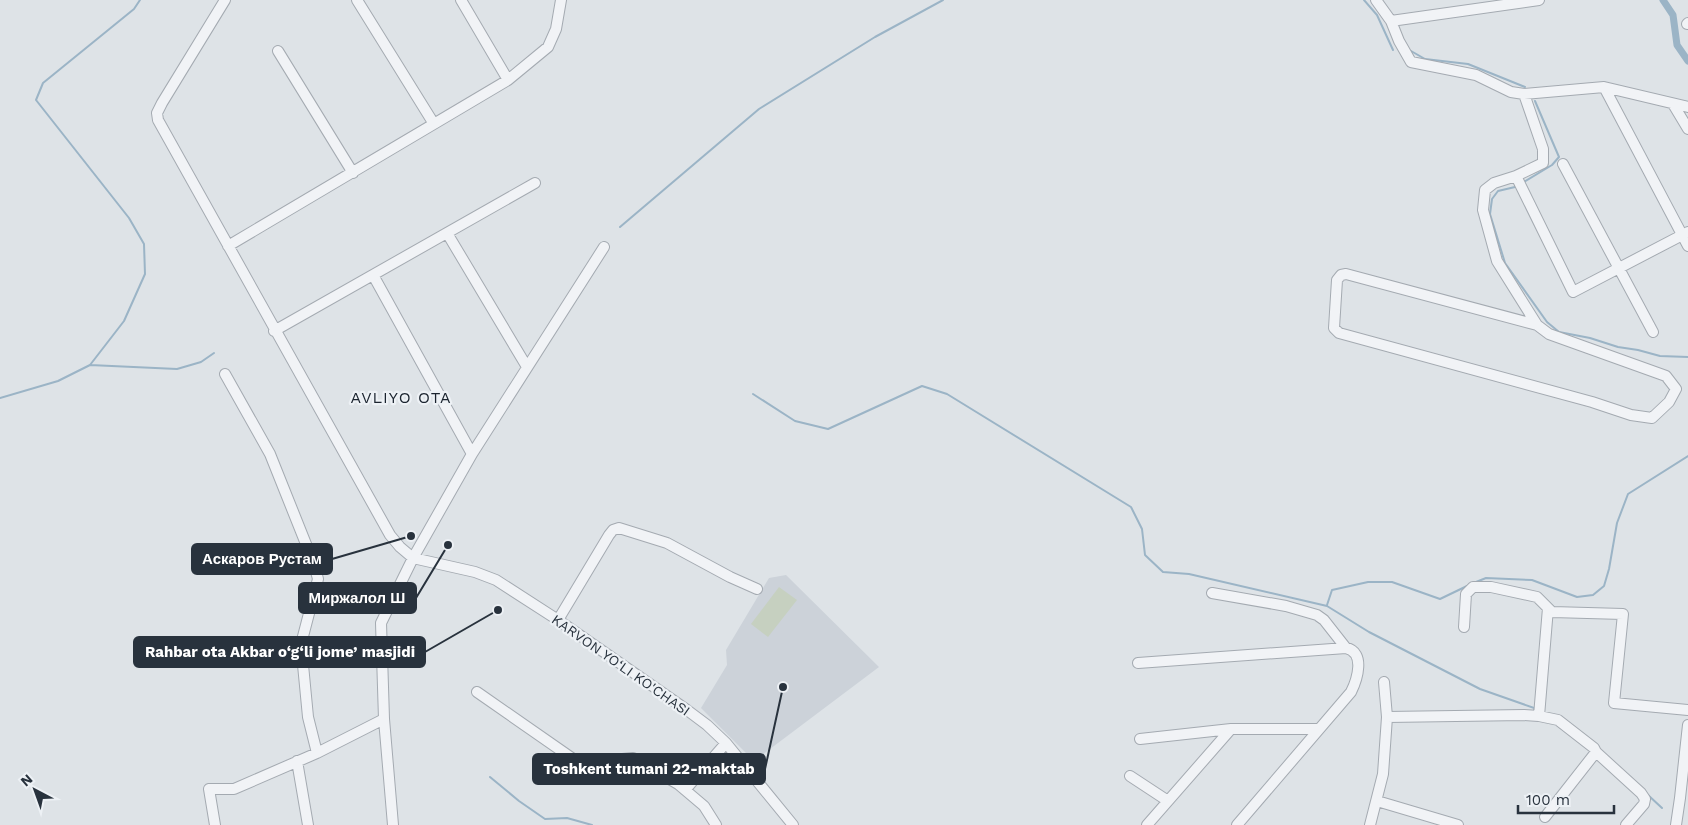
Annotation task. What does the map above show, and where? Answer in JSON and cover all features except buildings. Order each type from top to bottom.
[{"type":"street","points":[[225,0],[162,103],[158,116],[161,127],[390,535],[413,558]]},
{"type":"street","points":[[357,0],[434,124]]},
{"type":"street","points":[[461,0],[508,80]]},
{"type":"street","points":[[552,0],[559,11]]},
{"type":"street","points":[[228,246],[508,80],[548,47],[556,29],[561,0]]},
{"type":"street","points":[[1376,0],[1392,21],[1399,41],[1411,62],[1476,75],[1511,92],[1524,94],[1604,87],[1688,107]]},
{"type":"street","points":[[1392,21],[1503,2],[1538,0]]},
{"type":"street","points":[[278,51],[353,173]]},
{"type":"street","points":[[1604,87],[1685,233],[1688,246]]},
{"type":"street","points":[[1524,94],[1543,149],[1543,163],[1516,176],[1494,183],[1485,190],[1483,210],[1497,261],[1537,325],[1549,334],[1666,376],[1676,390],[1669,402],[1652,418],[1631,415],[1592,402],[1339,333],[1334,328],[1337,280],[1341,275],[1346,274],[1537,325]]},
{"type":"street","points":[[1673,104],[1688,129]]},
{"type":"street","points":[[1563,164],[1653,332]]},
{"type":"street","points":[[1516,176],[1573,292],[1685,233]]},
{"type":"street","points":[[274,330],[373,276],[535,182]]},
{"type":"street","points":[[447,233],[527,367]]},
{"type":"street","points":[[393,825],[384,719],[381,623],[413,558],[472,454],[604,247]]},
{"type":"street","points":[[373,276],[472,454]]},
{"type":"street","points":[[225,374],[270,454],[314,564],[318,579],[302,644],[308,717],[318,753]]},
{"type":"street","points":[[558,620],[609,535],[613,530],[620,528],[667,543],[730,577],[757,589]]},
{"type":"street","name":"KARVON YO‘LI KO'CHASI","points":[[413,558],[475,572],[496,580],[558,620],[700,720],[726,743],[793,825]]},
{"type":"street","points":[[1464,627],[1466,594],[1473,587],[1491,587],[1537,597],[1552,612],[1623,614],[1614,703],[1688,710]]},
{"type":"street","points":[[1212,593],[1286,606],[1317,615],[1324,620],[1346,648]]},
{"type":"street","points":[[1539,716],[1548,608]]},
{"type":"street","points":[[1138,663],[1346,648],[1351,649],[1354,653],[1359,667],[1357,679],[1351,692],[1237,825]]},
{"type":"street","points":[[1370,825],[1383,774],[1387,717],[1384,682]]},
{"type":"street","points":[[477,692],[578,763],[633,758],[678,784],[704,806],[716,825]]},
{"type":"street","points":[[1387,717],[1539,716],[1558,720],[1594,748],[1596,752],[1641,793],[1645,800],[1644,804],[1626,825]]},
{"type":"street","points":[[215,825],[209,789],[234,789],[318,753],[384,719]]},
{"type":"street","points":[[1676,825],[1688,726]]},
{"type":"street","points":[[1140,739],[1231,729],[1320,729]]},
{"type":"street","points":[[1147,825],[1231,729]]},
{"type":"street","points":[[685,790],[726,743]]},
{"type":"street","points":[[1546,817],[1596,752]]},
{"type":"street","points":[[297,761],[308,825]]},
{"type":"street","points":[[1130,776],[1168,801]]},
{"type":"street","points":[[1376,801],[1458,825]]},
{"type":"shaded area","points":[[786,575],[879,667],[754,761],[701,708],[727,665],[726,650],[769,578]]},
{"type":"green space","points":[[779,587],[797,600],[768,637],[751,624]]},
{"type":"waterway","points":[[0,398],[58,381],[90,365],[124,321],[145,274],[144,244],[129,218],[36,100],[43,83],[134,9],[140,0]]},
{"type":"waterway","points":[[620,227],[759,109],[875,37],[943,0]]},
{"type":"waterway","points":[[1364,0],[1377,15],[1393,50]]},
{"type":"waterway","points":[[1663,0],[1673,15],[1677,45],[1688,61]]},
{"type":"waterway","points":[[1411,51],[1425,59],[1468,64],[1525,87]]},
{"type":"waterway","points":[[1524,182],[1552,165],[1559,157],[1535,101]]},
{"type":"waterway","points":[[1515,187],[1498,191],[1492,199],[1490,214],[1505,263],[1547,322],[1559,332],[1590,338],[1618,347],[1660,356],[1688,357]]},
{"type":"waterway","points":[[90,365],[177,369],[201,362],[214,353]]},
{"type":"waterway","points":[[753,394],[795,421],[828,429],[922,386],[947,394],[1131,507],[1142,529],[1145,555],[1163,572],[1189,574],[1327,606],[1369,632],[1480,689],[1537,709]]},
{"type":"waterway","points":[[1476,582],[1486,578],[1532,580],[1577,597],[1593,595],[1604,586],[1617,523],[1628,494],[1688,456]]},
{"type":"waterway","points":[[1327,605],[1332,590],[1368,582],[1392,582],[1440,599],[1467,586]]},
{"type":"waterway","points":[[490,777],[545,819],[567,818],[592,825]]},
{"type":"waterway","points":[[1648,795],[1662,808]]},
{"type":"place","name":"Аскаров Рустам","points":[[411,536]]},
{"type":"place","name":"Миржалол Ш","points":[[448,545]]},
{"type":"place","name":"Rahbar ota Akbar o‘g‘li jome’ masjidi","points":[[498,610]]},
{"type":"place","name":"Toshkent tumani 22-maktab","points":[[783,687]]},
{"type":"district","name":"AVLIYO OTA","points":[[401,397]]}]
